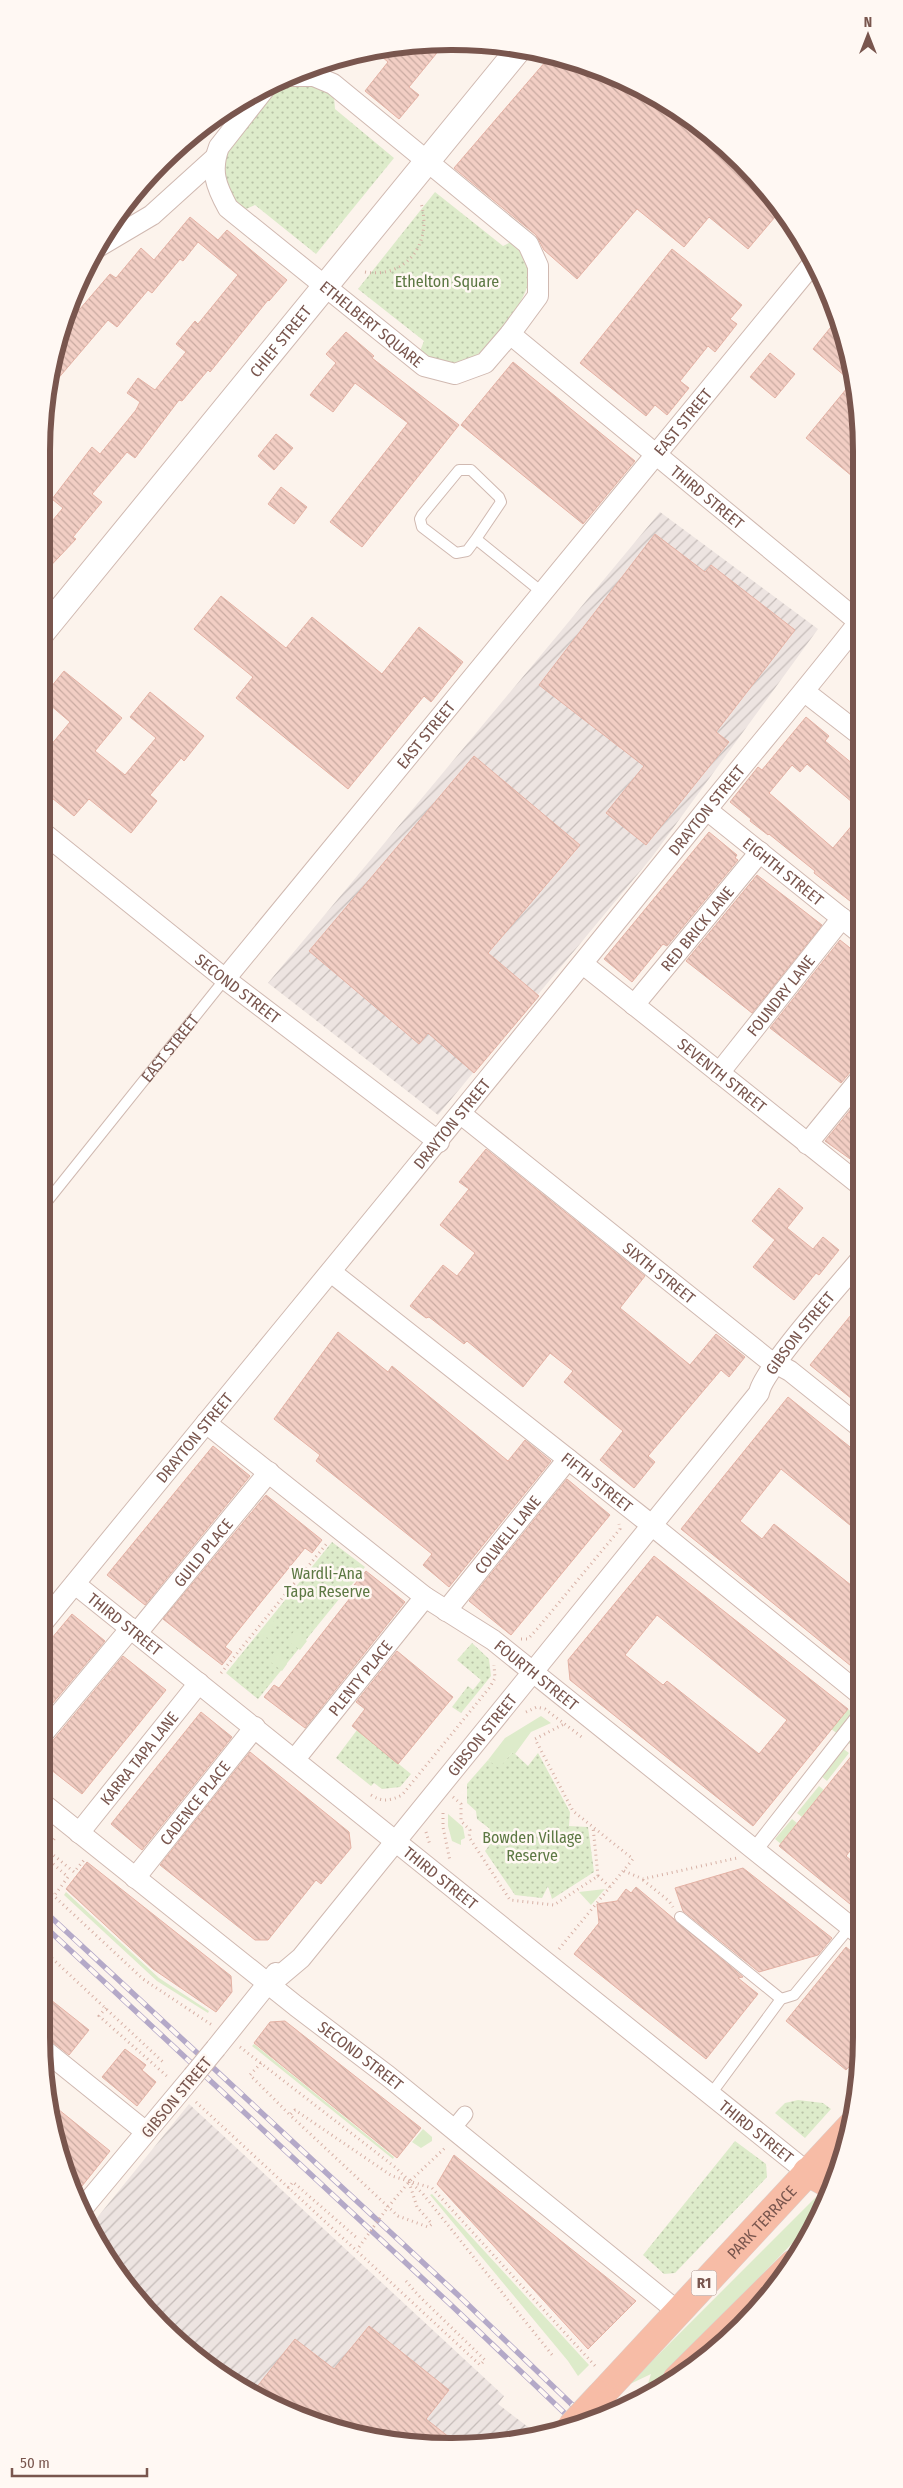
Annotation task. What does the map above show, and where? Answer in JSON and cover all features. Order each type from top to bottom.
[{"type":"highway","name":"PARK TERRACE","points":[[580,2417],[677,2311],[818,2178],[837,2148]]},
{"type":"street","name":"CHIEF STREET","points":[[50,623],[514,55]]},
{"type":"street","name":"ETHELBERT SQUARE","points":[[236,113],[218,146],[215,158],[216,186],[228,208],[424,366],[455,374],[485,364],[538,296],[538,266],[528,244],[333,84],[310,76]]},
{"type":"street","points":[[112,238],[152,215],[184,183],[215,158]]},
{"type":"street","points":[[184,183],[220,194]]},
{"type":"street","name":"EAST STREET","points":[[226,979],[809,268]]},
{"type":"street","name":"THIRD STREET","points":[[510,334],[656,457],[853,617]]},
{"type":"street","name":"DRAYTON STREET","points":[[50,1614],[462,1114],[853,630]]},
{"type":"street","points":[[804,692],[853,729]]},
{"type":"street","name":"EIGHTH STREET","points":[[706,810],[853,927]]},
{"type":"street","name":"SECOND STREET","points":[[50,838],[226,979],[439,1142]]},
{"type":"street","name":"RED BRICK LANE","points":[[634,1005],[760,852]]},
{"type":"street","name":"FOUNDRY LANE","points":[[719,1073],[842,918]]},
{"type":"street","name":"SEVENTH STREET","points":[[583,964],[853,1180]]},
{"type":"street","points":[[807,1144],[853,1088]]},
{"type":"street","name":"SIXTH STREET","points":[[462,1114],[766,1358],[806,1382],[853,1415]]},
{"type":"street","name":"GIBSON STREET","points":[[87,2203],[269,1985],[291,1951],[392,1837],[648,1523],[749,1388],[760,1384],[853,1269]]},
{"type":"street","name":"FIFTH STREET","points":[[331,1272],[853,1688]]},
{"type":"street","name":"FOURTH STREET","points":[[206,1423],[425,1597],[492,1640],[746,1855],[853,1930]]},
{"type":"street","name":"COLWELL LANE","points":[[446,1611],[568,1459]]},
{"type":"street","name":"GUILD PLACE","points":[[50,1726],[269,1472]]},
{"type":"street","name":"THIRD STREET","points":[[75,1584],[818,2178]]},
{"type":"street","name":"PLENTY PLACE","points":[[295,1759],[425,1597]]},
{"type":"street","name":"KARRA TAPA LANE","points":[[79,1832],[199,1683]]},
{"type":"street","points":[[746,1855],[853,1724]]},
{"type":"street","name":"CADENCE PLACE","points":[[135,1878],[255,1727]]},
{"type":"street","name":"SECOND STREET","points":[[50,1809],[269,1985],[388,2076],[677,2311]]},
{"type":"street","points":[[51,2057],[146,2132]]},
{"type":"lane","points":[[465,468],[471,470],[499,497],[501,502],[476,539],[467,551],[456,554],[420,524],[422,515],[460,470],[465,468]]},
{"type":"lane","points":[[476,539],[543,593]]},
{"type":"lane","name":"EAST STREET","points":[[50,1198],[226,979]]},
{"type":"lane","points":[[680,1917],[781,1999]]},
{"type":"lane","points":[[711,2094],[781,1999],[794,1995],[853,1935]]},
{"type":"path","points":[[365,272],[384,273],[405,262],[418,248],[425,230],[425,216],[421,203]]},
{"type":"path","points":[[519,1639],[528,1639],[539,1631],[620,1529],[619,1522],[612,1517],[622,1502]]},
{"type":"path","points":[[221,1674],[333,1536]]},
{"type":"path","points":[[371,1795],[380,1800],[403,1797],[490,1687],[494,1678],[493,1660]]},
{"type":"path","points":[[524,1714],[537,1707],[552,1714]]},
{"type":"path","points":[[558,1949],[633,1859],[572,1811],[535,1739],[564,1724]]},
{"type":"path","points":[[448,1802],[459,1789]]},
{"type":"path","points":[[453,1796],[461,1804],[461,1822],[470,1830],[469,1837],[510,1900],[554,1905],[598,1876]]},
{"type":"path","points":[[437,1815],[443,1807],[443,1828],[450,1862]]},
{"type":"path","points":[[429,1827],[426,1832],[430,1845],[436,1850]]},
{"type":"path","points":[[593,1827],[598,1876],[610,1887]]},
{"type":"path","points":[[50,1844],[57,1836]]},
{"type":"path","points":[[50,1852],[74,1872],[96,1846]]},
{"type":"path","points":[[643,1879],[746,1855]]},
{"type":"path","points":[[443,1856],[458,1868]]},
{"type":"path","points":[[50,1861],[68,1877],[54,1896]]},
{"type":"path","points":[[624,1871],[643,1879],[669,1901],[680,1917]]},
{"type":"path","points":[[50,1892],[142,1979],[221,2042],[261,2063],[395,2167],[423,2194],[552,2356]]},
{"type":"path","points":[[551,1943],[566,1955]]},
{"type":"path","points":[[50,1956],[163,2062]]},
{"type":"path","points":[[106,2008],[99,2016],[187,2083],[288,2188],[480,2365],[485,2360],[418,2296],[406,2281]]},
{"type":"path","points":[[261,2063],[250,2075],[290,2115],[398,2216],[428,2228],[432,2224],[417,2207],[409,2182]]},
{"type":"path","points":[[290,2115],[295,2110],[392,2176],[432,2188],[595,2366]]},
{"type":"path","points":[[356,2250],[409,2182],[447,2146]]},
{"type":"path","points":[[288,2188],[293,2182],[356,2238]]},
{"type":"shaded area","points":[[660,512],[818,629],[652,857],[438,1115],[268,983]]},
{"type":"shaded area","points":[[189,2104],[504,2396],[498,2404],[532,2430],[504,2435],[478,2437],[452,2438],[399,2435],[322,2417],[274,2397],[228,2370],[207,2355],[168,2320],[133,2281],[95,2221]]},
{"type":"green space","points":[[298,83],[318,85],[334,97],[335,109],[394,158],[316,254],[255,205],[246,209],[233,200],[224,178],[223,166],[228,148],[270,96],[289,85]]},
{"type":"green space","name":"Ethelton Square","points":[[435,192],[503,246],[511,242],[525,257],[530,269],[525,293],[498,335],[467,361],[454,364],[442,362],[420,351],[424,341],[358,289]]},
{"type":"green space","name":"Wardli-Ana Tapa Reserve","points":[[332,1542],[365,1567],[258,1699],[226,1673]]},
{"type":"green space","points":[[357,1566],[363,1571],[345,1593],[333,1584],[344,1570],[350,1574]]},
{"type":"green space","points":[[271,1619],[275,1623],[267,1632],[275,1638],[270,1643],[267,1640],[268,1638],[259,1634]]},
{"type":"green space","points":[[295,1630],[307,1641],[300,1650],[287,1640]]},
{"type":"green space","points":[[472,1643],[489,1659],[491,1676],[461,1713],[452,1707],[468,1686],[473,1690],[481,1680],[457,1660]]},
{"type":"green space","points":[[275,1651],[286,1661],[287,1664],[282,1671],[268,1660]]},
{"type":"green space","points":[[848,1709],[853,1713],[838,1734],[831,1729]]},
{"type":"green space","points":[[541,1716],[551,1723],[531,1732],[515,1754],[512,1753],[499,1768],[488,1760],[505,1738]]},
{"type":"green space","points":[[357,1730],[411,1774],[400,1787],[382,1789],[374,1783],[371,1786],[336,1758]]},
{"type":"green space","points":[[853,1734],[853,1746],[847,1742]]},
{"type":"green space","points":[[842,1748],[849,1753],[827,1781],[820,1775]]},
{"type":"green space","name":"Bowden Village Reserve","points":[[513,1752],[528,1766],[538,1753],[570,1812],[569,1826],[588,1827],[594,1872],[552,1899],[548,1886],[542,1898],[515,1895],[485,1851],[491,1843],[486,1837],[490,1829],[477,1819],[476,1811],[467,1803],[467,1784],[488,1760],[499,1767]]},
{"type":"green space","points":[[819,1786],[824,1790],[802,1817],[797,1813]]},
{"type":"green space","points":[[448,1814],[463,1827],[465,1838],[461,1840],[461,1845],[452,1841],[448,1826]]},
{"type":"green space","points":[[792,1819],[797,1823],[781,1844],[775,1839]]},
{"type":"green space","points":[[605,1889],[591,1905],[579,1892]]},
{"type":"green space","points":[[66,1892],[159,1978],[209,2011],[208,2013],[157,1981],[64,1895]]},
{"type":"green space","points":[[254,2044],[394,2157],[393,2159],[252,2046]]},
{"type":"green space","points":[[798,2100],[823,2103],[831,2109],[805,2138],[775,2113],[785,2103]]},
{"type":"green space","points":[[423,2129],[432,2137],[432,2141],[421,2148],[412,2142]]},
{"type":"green space","points":[[735,2141],[766,2164],[767,2177],[675,2273],[664,2274],[643,2255]]},
{"type":"green space","points":[[821,2192],[800,2235],[661,2378],[647,2387],[651,2374],[628,2385]]},
{"type":"green space","points":[[432,2194],[589,2365],[578,2376],[568,2361],[430,2195]]},
{"type":"building","points":[[439,50],[409,87],[419,95],[399,119],[365,91],[388,62],[381,56],[399,53]]},
{"type":"building","points":[[545,62],[581,71],[629,91],[675,118],[696,133],[735,168],[776,216],[748,249],[709,217],[684,247],[637,209],[577,279],[544,250],[536,235],[454,168]]},
{"type":"building","points":[[190,217],[218,240],[227,230],[287,280],[268,300],[210,372],[208,370],[182,401],[179,400],[135,458],[127,452],[92,494],[102,502],[73,537],[76,539],[50,566],[50,523],[63,508],[52,499],[92,447],[100,454],[136,410],[140,402],[127,393],[138,378],[155,390],[186,352],[176,344],[195,321],[198,324],[238,275],[198,242],[183,261],[180,259],[152,293],[148,290],[117,327],[108,320],[57,380],[73,317],[110,274],[116,278],[141,248],[154,260]]},
{"type":"building","points":[[672,249],[742,305],[730,319],[737,324],[715,352],[708,346],[680,381],[689,388],[667,415],[655,405],[646,416],[580,363]]},
{"type":"building","points":[[833,325],[846,377],[813,349]]},
{"type":"building","points":[[346,332],[374,356],[372,358],[459,425],[362,547],[330,522],[408,423],[355,383],[333,412],[310,395],[336,363],[326,354]]},
{"type":"building","points":[[770,353],[795,374],[775,398],[750,377]]},
{"type":"building","points":[[513,362],[635,461],[583,524],[461,425]]},
{"type":"building","points":[[848,387],[852,425],[853,477],[806,438]]},
{"type":"building","points":[[276,434],[293,448],[274,470],[258,456]]},
{"type":"building","points":[[281,487],[307,507],[294,524],[268,504]]},
{"type":"building","points":[[655,534],[705,572],[711,565],[795,630],[716,732],[729,742],[646,845],[606,813],[644,766],[539,685]]},
{"type":"building","points":[[221,596],[286,648],[312,617],[382,674],[419,627],[463,662],[431,702],[424,696],[348,789],[236,698],[253,677],[194,629]]},
{"type":"building","points":[[64,671],[122,718],[95,751],[125,775],[156,738],[130,717],[150,692],[204,736],[184,761],[181,758],[150,795],[157,801],[131,833],[89,799],[74,816],[50,796],[50,746],[70,722],[50,705],[50,688]]},
{"type":"building","points":[[806,717],[829,736],[825,741],[853,764],[853,803],[807,764],[800,772],[792,765],[769,793],[833,848],[853,824],[853,903],[769,834],[750,821],[751,819],[730,802],[758,767],[762,770]]},
{"type":"building","points":[[474,756],[580,845],[488,953],[539,996],[474,1073],[428,1033],[419,1044],[309,951]]},
{"type":"building","points":[[709,832],[737,855],[735,858],[738,860],[667,946],[663,944],[632,982],[604,959]]},
{"type":"building","points":[[757,875],[822,925],[752,1013],[686,961]]},
{"type":"building","points":[[840,940],[853,950],[853,1070],[841,1083],[770,1028]]},
{"type":"building","points":[[853,1107],[853,1161],[825,1141]]},
{"type":"building","points":[[486,1149],[645,1276],[620,1308],[690,1365],[716,1334],[745,1357],[729,1377],[721,1370],[648,1456],[655,1462],[634,1488],[600,1460],[623,1431],[564,1382],[573,1371],[550,1353],[523,1387],[467,1341],[464,1344],[429,1317],[426,1318],[410,1306],[443,1265],[457,1276],[475,1253],[440,1225],[469,1189],[459,1182]]},
{"type":"building","points":[[779,1188],[803,1208],[787,1228],[813,1249],[823,1237],[839,1250],[819,1275],[816,1273],[794,1300],[753,1267],[775,1240],[752,1221]]},
{"type":"building","points":[[853,1313],[852,1399],[810,1365]]},
{"type":"building","points":[[338,1332],[388,1372],[392,1366],[508,1461],[525,1440],[551,1461],[449,1587],[423,1565],[432,1554],[316,1461],[320,1455],[274,1419]]},
{"type":"building","points":[[788,1397],[853,1449],[853,1528],[781,1469],[740,1521],[762,1539],[774,1524],[853,1587],[853,1668],[681,1529]]},
{"type":"building","points":[[213,1446],[250,1476],[145,1605],[107,1575]]},
{"type":"building","points":[[567,1479],[610,1515],[511,1635],[469,1601]]},
{"type":"building","points":[[266,1495],[322,1540],[312,1553],[305,1548],[225,1647],[232,1652],[222,1665],[163,1619]]},
{"type":"building","points":[[654,1556],[848,1709],[753,1826],[570,1680],[568,1660]],"holes":[[[657,1615],[787,1720],[759,1754],[667,1681],[663,1685],[625,1655]]]},
{"type":"building","points":[[366,1571],[405,1602],[305,1728],[264,1697],[274,1685],[279,1688],[358,1588],[354,1585]]},
{"type":"building","points":[[72,1614],[105,1641],[50,1706],[50,1640]]},
{"type":"building","points":[[397,1651],[453,1697],[398,1764],[352,1726],[365,1709],[356,1702]]},
{"type":"building","points":[[123,1656],[166,1690],[82,1794],[50,1769],[50,1744]]},
{"type":"building","points":[[201,1712],[232,1737],[142,1850],[111,1824]]},
{"type":"building","points":[[250,1752],[349,1832],[351,1848],[321,1884],[316,1880],[268,1940],[255,1940],[160,1865]]},
{"type":"building","points":[[853,1754],[853,1847],[846,1856],[853,1862],[853,1906],[779,1846]]},
{"type":"building","points":[[87,1862],[231,1976],[232,1992],[216,2012],[153,1969],[66,1889]]},
{"type":"building","points":[[743,1868],[832,1938],[818,1955],[759,1972],[683,1911],[675,1888]]},
{"type":"building","points":[[636,1887],[743,1977],[738,1978],[758,1994],[706,2059],[574,1954],[599,1923],[597,1904],[617,1901],[626,1889],[631,1893]]},
{"type":"building","points":[[846,1947],[853,1953],[852,2063],[846,2070],[786,2021]]},
{"type":"building","points":[[50,1999],[89,2030],[69,2055],[50,2040]]},
{"type":"building","points":[[285,2021],[421,2128],[397,2158],[254,2043],[270,2022]]},
{"type":"building","points":[[125,2049],[146,2065],[142,2070],[156,2082],[137,2106],[102,2077]]},
{"type":"building","points":[[57,2108],[110,2151],[80,2188],[71,2166]]},
{"type":"building","points":[[454,2155],[636,2301],[588,2349],[437,2184]]},
{"type":"building","points":[[369,2326],[449,2390],[426,2419],[450,2438],[399,2435],[348,2424],[322,2417],[274,2397],[257,2387],[295,2339],[334,2369]]},
{"type":"railway","points":[[50,1916],[458,2295],[584,2416]]},
{"type":"railway","points":[[50,1931],[571,2420]]}]
